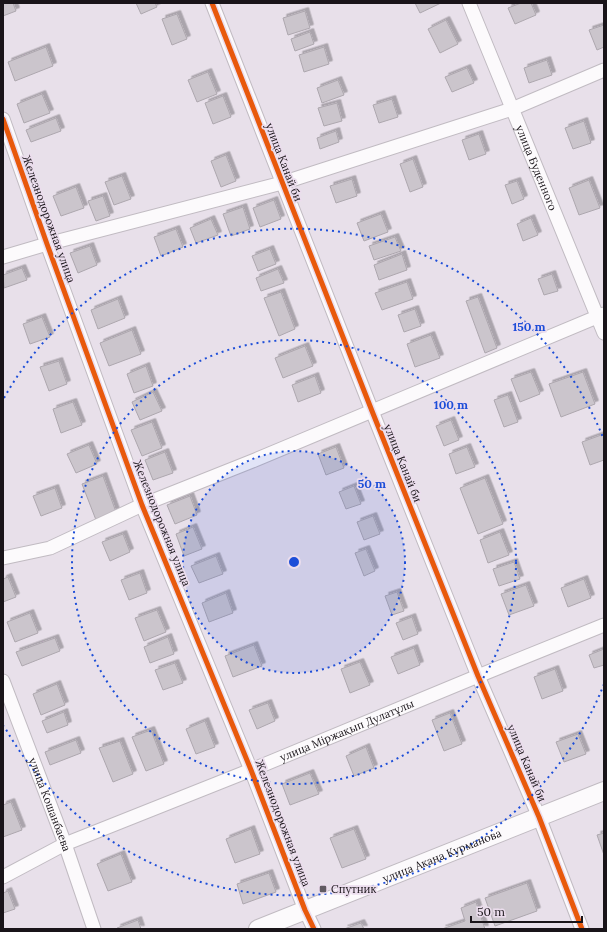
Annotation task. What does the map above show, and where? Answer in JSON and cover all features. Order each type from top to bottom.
[{"type":"main road","name":"улица Акана Курманова","points":[[258,929],[604,791]]},
{"type":"street","name":"улица Канай би","points":[[212,3],[372,411],[478,676],[539,817],[582,929]]},
{"type":"street","name":"улица Буденного","points":[[468,3],[601,315],[604,333]]},
{"type":"street","points":[[3,257],[47,244],[282,183],[512,109],[604,70]]},
{"type":"street","name":"Железнодорожная улица","points":[[3,119],[142,505],[252,770],[305,910],[314,929]]},
{"type":"street","points":[[3,558],[50,548],[142,505],[255,460],[601,315]]},
{"type":"street","name":"улица Міржақып Дулатұлы","points":[[3,877],[65,844],[252,770],[604,625]]},
{"type":"street","name":"улица Кошанбаева","points":[[3,681],[65,844],[94,929]]},
{"type":"building","points":[[3,3],[13,3],[16,11],[3,16]]},
{"type":"building","points":[[136,3],[155,3],[157,7],[141,14]]},
{"type":"building","points":[[415,3],[441,3],[420,13]]},
{"type":"building","points":[[521,3],[531,3],[536,15],[515,24],[508,8]]},
{"type":"building","points":[[305,11],[310,28],[288,35],[283,18]]},
{"type":"building","points":[[177,14],[187,39],[172,45],[162,19]]},
{"type":"building","points":[[446,20],[458,44],[440,53],[428,29]]},
{"type":"building","points":[[604,25],[604,47],[597,50],[589,30]]},
{"type":"building","points":[[310,32],[314,44],[295,51],[291,39]]},
{"type":"building","points":[[46,47],[53,66],[15,81],[8,62]]},
{"type":"building","points":[[324,47],[329,64],[304,72],[299,55]]},
{"type":"building","points":[[547,60],[552,75],[529,83],[524,68]]},
{"type":"building","points":[[467,68],[474,83],[452,92],[445,77]]},
{"type":"building","points":[[208,72],[217,94],[197,102],[188,80]]},
{"type":"building","points":[[338,80],[344,95],[322,103],[317,88]]},
{"type":"building","points":[[42,94],[50,113],[24,123],[17,104]]},
{"type":"building","points":[[223,96],[231,117],[213,124],[205,103]]},
{"type":"building","points":[[392,99],[398,117],[379,123],[373,105]]},
{"type":"building","points":[[337,103],[342,121],[324,126],[318,108]]},
{"type":"building","points":[[56,118],[61,131],[31,142],[26,130]]},
{"type":"building","points":[[584,121],[591,143],[573,149],[565,128]]},
{"type":"building","points":[[336,131],[339,142],[320,149],[317,138]]},
{"type":"building","points":[[479,134],[486,154],[469,160],[462,140]]},
{"type":"building","points":[[226,155],[236,181],[221,187],[211,161]]},
{"type":"building","points":[[413,159],[423,187],[410,192],[400,164]]},
{"type":"building","points":[[122,176],[131,199],[114,205],[105,182]]},
{"type":"building","points":[[352,179],[357,196],[336,203],[330,186]]},
{"type":"building","points":[[589,180],[600,208],[579,215],[569,188]]},
{"type":"building","points":[[517,181],[524,199],[512,204],[505,185]]},
{"type":"building","points":[[76,187],[84,208],[61,216],[53,196]]},
{"type":"building","points":[[103,196],[110,216],[96,221],[88,201]]},
{"type":"building","points":[[274,200],[281,219],[260,227],[253,208]]},
{"type":"building","points":[[243,207],[250,229],[231,236],[223,214]]},
{"type":"building","points":[[381,214],[388,232],[364,241],[357,223]]},
{"type":"building","points":[[531,218],[538,235],[523,241],[517,224]]},
{"type":"building","points":[[211,219],[218,235],[196,243],[190,228]]},
{"type":"building","points":[[176,229],[183,247],[161,256],[154,237]]},
{"type":"building","points":[[395,237],[401,251],[374,260],[369,246]]},
{"type":"building","points":[[90,246],[97,265],[78,273],[70,253]]},
{"type":"building","points":[[270,249],[276,264],[258,271],[252,256]]},
{"type":"building","points":[[402,254],[407,270],[379,280],[374,265]]},
{"type":"building","points":[[22,268],[27,280],[4,288],[3,275]]},
{"type":"building","points":[[278,269],[284,283],[261,291],[256,278]]},
{"type":"building","points":[[552,274],[558,291],[544,295],[538,279]]},
{"type":"building","points":[[407,282],[413,299],[382,310],[375,293]]},
{"type":"building","points":[[281,292],[295,329],[279,336],[264,298]]},
{"type":"building","points":[[478,297],[497,348],[485,353],[466,301]]},
{"type":"building","points":[[118,299],[125,318],[98,329],[91,310]]},
{"type":"building","points":[[415,309],[421,326],[404,332],[398,315]]},
{"type":"building","points":[[42,317],[50,337],[30,344],[23,324]]},
{"type":"building","points":[[132,330],[141,354],[109,366],[100,343]]},
{"type":"building","points":[[431,335],[440,358],[415,367],[407,344]]},
{"type":"building","points":[[305,346],[313,366],[283,378],[275,358]]},
{"type":"building","points":[[59,361],[67,384],[49,391],[40,367]]},
{"type":"building","points":[[146,366],[153,386],[134,393],[127,374]]},
{"type":"building","points":[[531,372],[540,394],[520,402],[511,379]]},
{"type":"building","points":[[583,372],[595,404],[561,417],[549,384]]},
{"type":"building","points":[[315,376],[321,393],[298,402],[292,385]]},
{"type":"building","points":[[153,392],[162,411],[140,420],[132,402]]},
{"type":"building","points":[[508,395],[518,422],[504,427],[494,400]]},
{"type":"building","points":[[73,402],[82,425],[61,433],[53,409]]},
{"type":"building","points":[[451,420],[459,440],[444,446],[436,426]]},
{"type":"building","points":[[152,422],[162,448],[142,456],[131,430]]},
{"type":"building","points":[[604,434],[604,460],[590,465],[582,442]]},
{"type":"building","points":[[89,445],[97,464],[76,473],[67,454]]},
{"type":"building","points":[[336,447],[344,468],[326,475],[318,454]]},
{"type":"building","points":[[467,447],[475,467],[456,474],[449,454]]},
{"type":"building","points":[[165,452],[173,473],[153,480],[145,460]]},
{"type":"building","points":[[103,476],[116,512],[96,520],[82,484]]},
{"type":"building","points":[[485,478],[503,524],[478,534],[460,488]]},
{"type":"building","points":[[354,486],[361,504],[346,509],[339,492]]},
{"type":"building","points":[[55,488],[62,508],[41,516],[33,496]]},
{"type":"building","points":[[190,496],[197,515],[175,524],[167,505]]},
{"type":"building","points":[[373,516],[380,534],[364,540],[357,522]]},
{"type":"building","points":[[193,527],[202,549],[184,556],[176,534]]},
{"type":"building","points":[[500,532],[509,555],[488,563],[480,540]]},
{"type":"building","points":[[123,534],[130,552],[110,561],[102,542]]},
{"type":"building","points":[[366,549],[375,571],[364,576],[355,553]]},
{"type":"building","points":[[216,556],[223,574],[199,583],[191,566]]},
{"type":"building","points":[[514,562],[520,579],[499,586],[493,569]]},
{"type":"building","points":[[140,573],[147,593],[129,600],[121,580]]},
{"type":"building","points":[[8,577],[16,597],[3,602],[3,579]]},
{"type":"building","points":[[584,579],[591,598],[568,607],[561,588]]},
{"type":"building","points":[[526,585],[534,606],[509,615],[501,594]]},
{"type":"building","points":[[397,592],[404,611],[392,615],[385,596]]},
{"type":"building","points":[[226,593],[233,613],[209,622],[202,603]]},
{"type":"building","points":[[157,610],[166,632],[144,641],[135,618]]},
{"type":"building","points":[[30,613],[38,633],[15,642],[7,622]]},
{"type":"building","points":[[412,617],[418,634],[403,640],[396,623]]},
{"type":"building","points":[[168,637],[174,654],[150,663],[144,647]]},
{"type":"building","points":[[55,638],[60,651],[22,666],[16,652]]},
{"type":"building","points":[[254,645],[262,666],[233,677],[225,656]]},
{"type":"building","points":[[414,648],[420,665],[398,674],[391,657]]},
{"type":"building","points":[[604,649],[604,665],[594,668],[589,655]]},
{"type":"building","points":[[360,662],[370,685],[350,693],[341,669]]},
{"type":"building","points":[[175,663],[183,683],[163,690],[155,670]]},
{"type":"building","points":[[555,669],[563,691],[542,699],[534,677]]},
{"type":"building","points":[[57,684],[65,705],[41,715],[33,694]]},
{"type":"building","points":[[268,703],[275,721],[257,729],[249,710]]},
{"type":"building","points":[[64,712],[68,725],[47,733],[42,721]]},
{"type":"building","points":[[450,713],[462,744],[444,751],[432,720]]},
{"type":"building","points":[[205,721],[215,747],[196,754],[186,729]]},
{"type":"building","points":[[151,730],[164,764],[146,771],[132,737]]},
{"type":"building","points":[[578,734],[586,754],[564,762],[556,742]]},
{"type":"building","points":[[76,740],[81,753],[50,765],[45,752]]},
{"type":"building","points":[[120,741],[133,774],[113,782],[99,748]]},
{"type":"building","points":[[366,747],[374,768],[354,776],[346,756]]},
{"type":"building","points":[[310,773],[319,794],[290,805],[282,784]]},
{"type":"building","points":[[11,802],[22,830],[3,837],[3,805]]},
{"type":"building","points":[[251,829],[260,854],[235,863],[226,839]]},
{"type":"building","points":[[354,829],[366,859],[342,868],[330,838]]},
{"type":"building","points":[[604,833],[604,855],[597,835]]},
{"type":"building","points":[[121,854],[132,882],[108,891],[97,864]]},
{"type":"building","points":[[269,873],[276,892],[243,904],[237,884]]},
{"type":"building","points":[[527,883],[537,911],[495,926],[485,898]]},
{"type":"building","points":[[8,891],[15,909],[3,913],[3,893]]},
{"type":"building","points":[[476,902],[485,929],[442,929],[465,921],[461,908]]},
{"type":"building","points":[[138,920],[141,929],[117,929],[117,928]]},
{"type":"building","points":[[361,923],[364,929],[344,929]]},
{"type":"cycle path","points":[[212,3],[372,411],[478,676],[539,817],[582,929]]},
{"type":"cycle path","points":[[3,119],[142,505],[251,770],[305,910],[314,929]]},
{"type":"place","name":"Спутник","points":[[323,889]]}]
